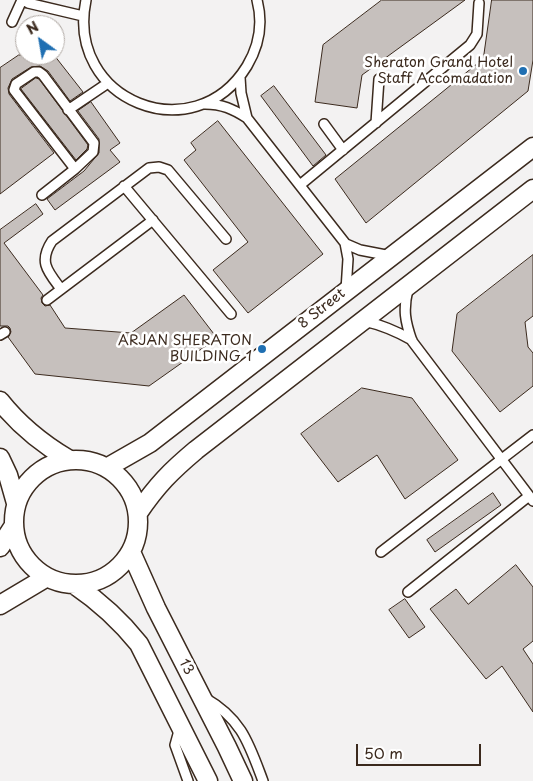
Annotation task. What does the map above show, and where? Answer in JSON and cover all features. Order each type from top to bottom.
[{"type":"street","name":"8 Street","points":[[108,467],[150,443],[533,147]]},
{"type":"street","points":[[138,513],[152,492],[169,473],[196,450],[533,189]]},
{"type":"street","points":[[0,401],[33,436],[68,459]]},
{"type":"street","points":[[0,458],[8,475],[16,503]]},
{"type":"street","points":[[68,459],[88,460],[108,467],[123,479],[133,495],[138,513],[138,533],[131,552],[121,566],[108,576],[92,582],[75,584],[60,582],[47,577],[30,565],[18,547],[13,527],[16,503],[24,487],[35,474],[50,464],[68,459]]},
{"type":"street","points":[[0,547],[13,527]]},
{"type":"street","name":"13","points":[[131,552],[156,608],[243,781]]},
{"type":"street","points":[[0,605],[47,577]]},
{"type":"street","points":[[75,584],[101,602],[124,624],[139,644],[181,724],[208,781]]},
{"type":"lane","points":[[12,22],[22,0],[83,16]]},
{"type":"lane","points":[[86,0],[83,16],[88,52],[97,69],[108,83],[122,95],[139,104],[172,110],[203,104],[219,104],[247,118],[346,244],[348,259],[346,290]]},
{"type":"lane","points":[[203,104],[224,92],[240,76],[253,57],[259,34],[260,12],[257,0]]},
{"type":"lane","points":[[300,185],[470,45],[477,34],[479,3]]},
{"type":"lane","points":[[42,195],[75,169],[95,148],[91,138],[39,72],[29,74],[14,86],[15,93],[75,169]]},
{"type":"lane","points":[[240,76],[241,93],[247,118]]},
{"type":"lane","points":[[376,123],[379,79]]},
{"type":"lane","points":[[68,110],[108,83]]},
{"type":"lane","points":[[324,124],[343,150]]},
{"type":"lane","points":[[61,290],[47,270],[44,260],[46,250],[52,241],[149,168],[158,167],[168,170],[226,239]]},
{"type":"lane","points":[[124,186],[231,314]]},
{"type":"lane","points":[[47,300],[153,220]]},
{"type":"lane","points":[[346,244],[376,254],[392,256]]},
{"type":"lane","points":[[408,286],[404,305],[406,323],[412,340],[531,498],[408,592]]},
{"type":"lane","points":[[364,321],[397,331],[412,340]]},
{"type":"lane","points":[[381,552],[533,435]]},
{"type":"lane","points":[[201,695],[215,703],[239,726],[248,740],[263,781]]},
{"type":"lane","points":[[181,724],[175,745],[188,781]]},
{"type":"building","points":[[382,0],[465,0],[362,75],[357,108],[315,102],[323,45]]},
{"type":"building","points":[[492,0],[533,0],[533,60],[528,91],[366,223],[335,179],[483,59]]},
{"type":"building","points":[[15,58],[15,65],[62,65],[83,92],[70,101],[48,71],[40,66],[31,67],[12,79],[8,88],[9,94],[54,153],[0,194],[0,68]]},
{"type":"building","points":[[36,78],[39,79],[88,145],[87,149],[76,160],[21,89]]},
{"type":"building","points":[[274,86],[326,155],[313,166],[261,96]]},
{"type":"building","points":[[91,102],[120,143],[110,150],[120,162],[55,210],[47,199],[84,171],[99,153],[99,139],[78,111]]},
{"type":"building","points":[[218,121],[323,254],[248,313],[213,270],[248,242],[184,160],[196,150],[191,143]]},
{"type":"building","points":[[36,204],[43,214],[4,243],[43,295],[41,298],[42,303],[45,306],[50,305],[65,328],[131,333],[184,295],[217,338],[149,386],[35,374],[8,337],[11,332],[10,328],[8,326],[0,326],[0,230]]},
{"type":"building","points":[[533,255],[533,316],[525,322],[528,347],[533,353],[533,386],[500,412],[452,351],[457,314]]},
{"type":"building","points":[[362,388],[412,398],[458,460],[405,499],[377,455],[338,482],[301,434]]},
{"type":"building","points":[[493,493],[501,505],[435,552],[427,540]]},
{"type":"building","points":[[516,565],[533,587],[533,641],[523,649],[533,664],[533,712],[502,666],[486,679],[430,609],[456,589],[468,604]]},
{"type":"building","points":[[405,599],[425,627],[409,638],[389,610]]},
{"type":"place","name":"Sheraton Grand Hotel Staff Accomadation","points":[[523,71]]},
{"type":"place","name":"ARJAN SHERATON BUILDING 1","points":[[262,349]]}]
